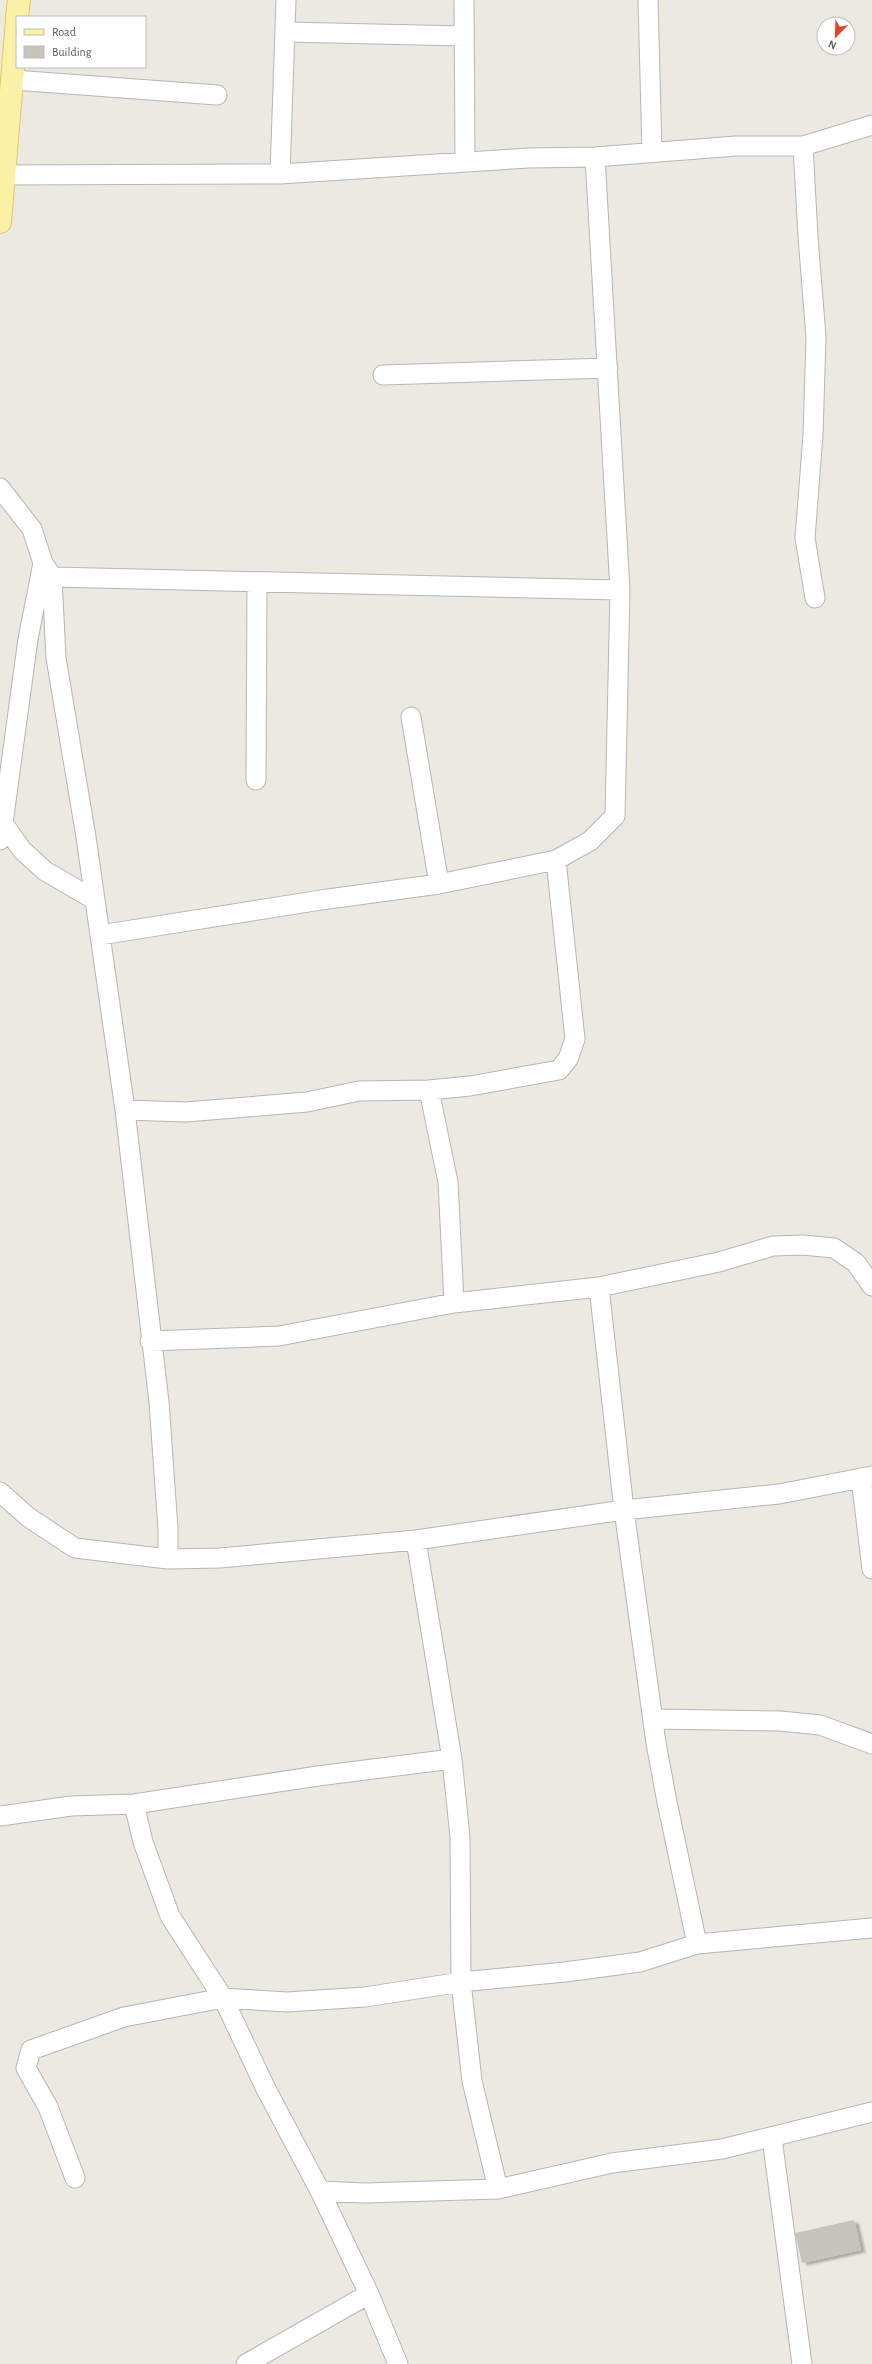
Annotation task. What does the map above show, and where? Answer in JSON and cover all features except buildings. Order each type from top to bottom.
[{"type":"main road","points":[[18,16],[19,0]]},
{"type":"main road","points":[[0,222],[14,80],[16,41]]},
{"type":"street","points":[[280,174],[286,0]]},
{"type":"street","points":[[464,0],[465,161]]},
{"type":"street","points":[[648,0],[652,152]]},
{"type":"street","points":[[286,32],[464,36]]},
{"type":"street","points":[[14,80],[217,95]]},
{"type":"street","points":[[4,175],[280,174],[465,161],[595,157],[736,146],[803,146],[872,125]]},
{"type":"street","points":[[803,146],[816,337],[813,435],[805,538],[815,598]]},
{"type":"street","points":[[100,935],[321,900],[439,884],[556,860],[590,841],[615,816],[620,590],[595,157]]},
{"type":"street","points":[[383,376],[608,368]]},
{"type":"street","points":[[0,488],[32,529],[47,570],[56,658],[95,900],[125,1110],[150,1341],[159,1402],[168,1529],[168,1559]]},
{"type":"street","points":[[47,570],[257,583],[620,590]]},
{"type":"street","points":[[47,570],[28,639],[2,832],[45,871],[95,900]]},
{"type":"street","points":[[256,780],[257,583]]},
{"type":"street","points":[[411,716],[439,884]]},
{"type":"street","points":[[125,1110],[186,1112],[307,1102],[359,1091],[429,1090],[470,1086],[559,1070],[568,1059],[575,1039],[556,860]]},
{"type":"street","points":[[429,1090],[448,1182],[454,1303]]},
{"type":"street","points":[[150,1341],[279,1336],[454,1303],[599,1287],[719,1262],[773,1246],[803,1244],[834,1248],[856,1263],[872,1286]]},
{"type":"street","points":[[599,1287],[624,1510],[653,1719],[667,1802],[698,1944]]},
{"type":"street","points":[[0,1492],[28,1517],[75,1548],[168,1559],[220,1558],[416,1540],[624,1510],[779,1494],[866,1477],[872,1569]]},
{"type":"street","points":[[416,1540],[452,1759],[460,1837],[461,1982],[472,2081],[498,2189]]},
{"type":"street","points":[[653,1719],[780,1721],[820,1725],[872,1744]]},
{"type":"street","points":[[0,1816],[71,1806],[134,1804],[318,1776],[452,1759]]},
{"type":"street","points":[[134,1804],[143,1842],[170,1916],[223,1998],[266,2089],[320,2191],[369,2294],[398,2364]]},
{"type":"street","points":[[75,2178],[48,2107],[26,2068],[30,2050],[124,2018],[223,1998],[287,2002],[341,1998],[461,1982],[565,1972],[640,1962],[698,1944],[872,1928]]},
{"type":"street","points":[[320,2191],[365,2193],[498,2189],[612,2163],[722,2149],[772,2138],[872,2112]]},
{"type":"street","points":[[772,2138],[802,2364]]},
{"type":"street","points":[[246,2364],[369,2294]]}]
